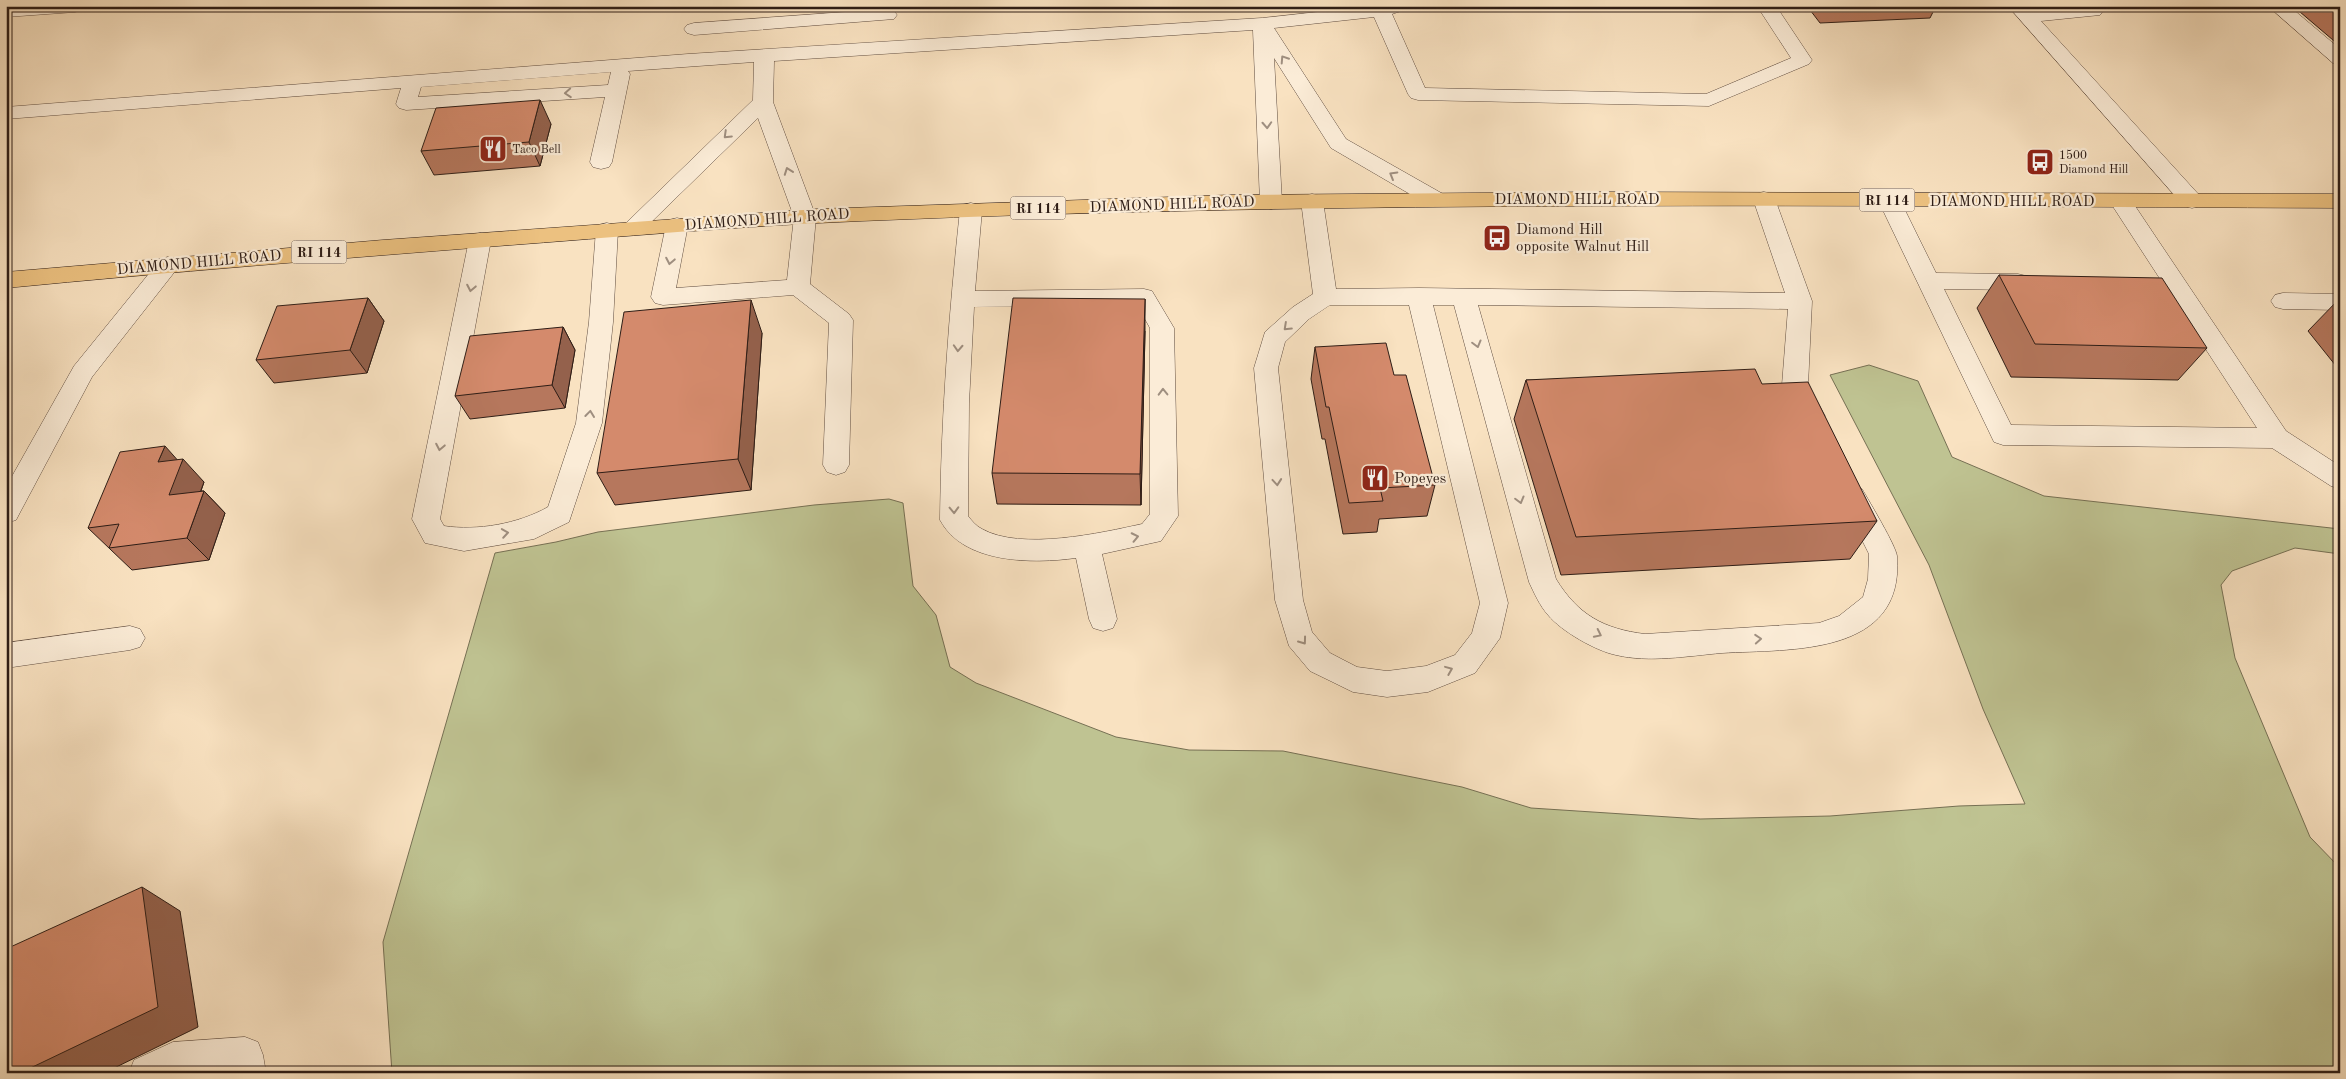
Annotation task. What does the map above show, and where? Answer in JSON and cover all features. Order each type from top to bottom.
[{"type":"main road","name":"DIAMOND HILL ROAD","points":[[6,280],[168,265],[620,229],[805,217],[971,210],[1435,199],[2340,201]]},
{"type":"street","points":[[6,11],[75,6]]},
{"type":"street","points":[[6,113],[622,65],[1262,24],[1389,8],[1418,94],[1709,100],[1802,60],[1766,6]]},
{"type":"street","points":[[2022,12],[2093,11],[2088,6]]},
{"type":"street","points":[[2277,6],[2340,60]]},
{"type":"street","points":[[2022,12],[2192,201]]},
{"type":"street","points":[[694,29],[888,16]]},
{"type":"street","points":[[1262,24],[1338,143],[1435,199]]},
{"type":"street","points":[[1262,24],[1271,202]]},
{"type":"street","points":[[764,55],[763,102],[805,217],[798,287]]},
{"type":"street","points":[[601,162],[622,65]]},
{"type":"street","points":[[413,81],[406,104],[617,90]]},
{"type":"street","points":[[480,240],[426,519],[435,535],[464,540],[534,528],[560,514],[589,423],[601,322],[620,229],[763,102]]},
{"type":"street","points":[[1764,199],[1800,301],[1795,384],[1822,435]]},
{"type":"street","points":[[1889,200],[2003,435],[2276,438]]},
{"type":"street","points":[[1312,201],[1325,296]]},
{"type":"street","points":[[2121,202],[2276,438],[2340,479]]},
{"type":"street","points":[[962,299],[1144,297],[1162,328],[1164,516],[1151,533],[1087,547],[1023,550],[972,538],[954,520],[954,448],[958,346],[962,299],[971,210]]},
{"type":"street","points":[[677,225],[663,298],[798,287],[841,320],[836,465]]},
{"type":"street","points":[[6,512],[83,372],[168,265]]},
{"type":"street","points":[[1928,281],[2018,282]]},
{"type":"street","points":[[2144,282],[2174,282]]},
{"type":"street","points":[[1419,296],[1494,603],[1485,638],[1465,664],[1428,679],[1387,684],[1353,679],[1320,662],[1299,638],[1289,600],[1266,368],[1274,338],[1325,296],[1419,296],[1800,301]]},
{"type":"street","points":[[1464,297],[1543,582],[1558,607],[1585,628],[1616,642],[1645,646],[1819,635],[1849,624],[1875,604],[1882,579],[1883,554],[1844,478]]},
{"type":"street","points":[[2283,301],[2340,302]]},
{"type":"street","points":[[1087,547],[1103,620]]},
{"type":"street","points":[[6,656],[130,638]]},
{"type":"street","points":[[147,1073],[173,1060],[245,1055],[248,1073]]},
{"type":"green space","points":[[1869,365],[1918,381],[1952,457],[2044,496],[2340,529],[2340,554],[2295,548],[2232,571],[2221,585],[2235,658],[2310,837],[2340,868],[2340,1073],[392,1073],[383,942],[495,553],[598,532],[814,505],[889,499],[903,503],[913,586],[936,615],[950,667],[976,683],[1116,737],[1189,750],[1283,751],[1462,787],[1531,808],[1700,819],[1830,816],[1959,806],[2025,804],[1983,709],[1929,565],[1830,375]]},
{"type":"building","points":[[540,100],[529,142],[421,151],[436,108]]},
{"type":"building","points":[[1999,275],[2162,278],[2207,348],[2035,344]]},
{"type":"building","points":[[368,298],[350,350],[256,360],[277,306]]},
{"type":"building","points":[[1013,298],[1145,299],[1140,474],[992,473]]},
{"type":"building","points":[[751,300],[738,459],[597,473],[624,312]]},
{"type":"building","points":[[563,327],[552,385],[455,396],[470,336]]},
{"type":"building","name":"Popeyes","points":[[1386,343],[1394,375],[1406,375],[1435,485],[1380,488],[1383,501],[1349,503],[1329,407],[1326,407],[1315,347]]},
{"type":"building","points":[[1755,369],[1762,384],[1808,382],[1877,521],[1576,537],[1526,380]]},
{"type":"building","points":[[165,446],[158,462],[183,459],[169,495],[204,491],[187,538],[109,548],[119,524],[88,528],[120,452]]},
{"type":"building","points":[[142,887],[158,1007],[20,1073],[6,1073],[6,949]]},
{"type":"place","name":"Taco Bell","points":[[493,149]]},
{"type":"place","name":"1500 Diamond Hill","points":[[2040,162]]},
{"type":"place","name":"Diamond Hill opposite Walnut Hill","points":[[1497,238]]},
{"type":"place","name":"Popeyes","points":[[1375,478]]}]
